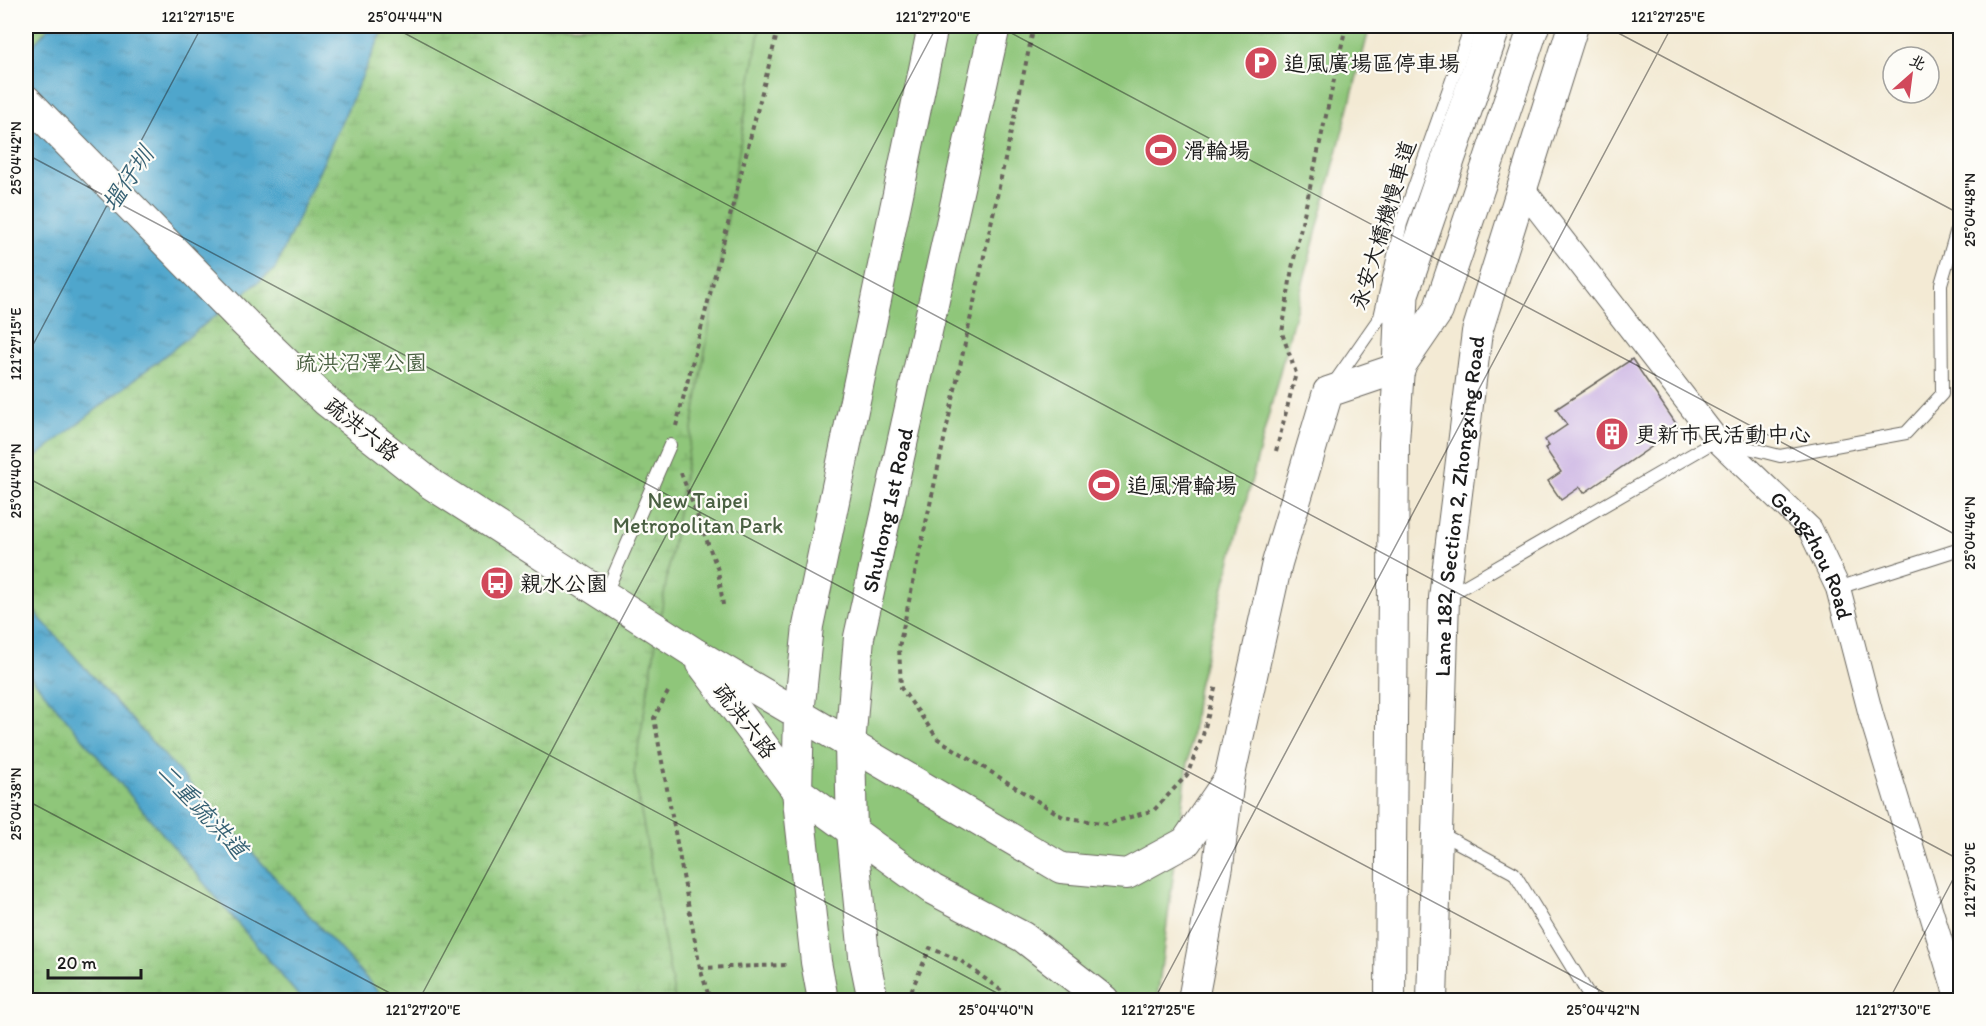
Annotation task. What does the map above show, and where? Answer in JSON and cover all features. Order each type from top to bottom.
[{"type":"main road","points":[[1399,368],[1402,294],[1494,26]]},
{"type":"street","points":[[824,1000],[816,962],[797,791],[799,714],[808,626],[933,26]]},
{"type":"street","name":"Shuhong 1st Road","points":[[873,1000],[864,956],[852,832],[850,745],[859,637],[995,26]]},
{"type":"street","points":[[1390,1000],[1394,442],[1399,368],[1438,311],[1534,26]]},
{"type":"street","name":"Lane 182, Section 2, Zhongxing Road","points":[[1432,1000],[1444,598],[1477,332],[1573,26]]},
{"type":"street","name":"疏洪六路","points":[[26,100],[247,325],[326,401],[431,484],[604,597],[850,745],[1061,868],[1127,874],[1186,842],[1230,779]]},
{"type":"street","name":"Gengzhou Road","points":[[1522,188],[1718,440],[1810,529],[1838,588],[1877,738],[1958,1000]]},
{"type":"street","points":[[1193,1000],[1218,866],[1230,779],[1277,563],[1328,392],[1399,368]]},
{"type":"street","name":"疏洪六路","points":[[693,651],[797,791]]},
{"type":"street","points":[[797,791],[932,889],[1023,937],[1104,1000]]},
{"type":"lane","name":"永安大橋機慢車道","points":[[1328,392],[1380,317],[1401,224],[1471,26]]},
{"type":"lane","points":[[1444,598],[1718,440],[1780,456],[1906,433],[1942,394],[1941,284],[1960,219]]},
{"type":"lane","points":[[604,597],[670,445]]},
{"type":"lane","points":[[1838,588],[1960,549]]},
{"type":"lane","points":[[1437,831],[1514,873],[1592,1000]]},
{"type":"path","points":[[723,605],[718,570],[670,445],[779,26]]},
{"type":"path","points":[[1034,26],[899,647],[901,688],[938,739],[1063,817],[1107,824],[1154,810],[1187,775],[1203,735],[1217,678]]},
{"type":"path","points":[[1275,452],[1296,373],[1282,333],[1292,268],[1346,26]]},
{"type":"path","points":[[668,692],[654,718],[700,968],[710,1000]]},
{"type":"path","points":[[914,1000],[912,989],[930,948],[961,961],[1014,1000]]},
{"type":"path","points":[[700,968],[788,965]]},
{"type":"green space","name":"New Taipei Metropolitan Park","points":[[26,26],[1370,26],[1198,686],[1157,1000],[26,1000]]},
{"type":"green space","name":"疏洪沼澤公園","points":[[26,26],[760,26],[634,773],[675,1000],[26,1000]]},
{"type":"water","points":[[50,26],[385,26],[275,269],[32,460],[28,605],[386,1000],[302,1000],[26,671],[26,53]]},
{"type":"building","name":"更新市民活動中心","points":[[1632,359],[1679,428],[1584,493],[1580,487],[1561,500],[1548,481],[1561,472],[1545,448],[1549,446],[1545,440],[1567,425],[1556,409]]},
{"type":"place","name":"追風廣場區停車場","points":[[1261,63]]},
{"type":"place","name":"滑輪場","points":[[1161,150]]},
{"type":"place","name":"更新市民活動中心","points":[[1612,434]]},
{"type":"place","name":"追風滑輪場","points":[[1104,485]]},
{"type":"place","name":"親水公園","points":[[497,583]]},
{"type":"water label","name":"塭仔圳","points":[[127,179]]},
{"type":"water label","name":"二重疏洪道","points":[[203,810]]}]
